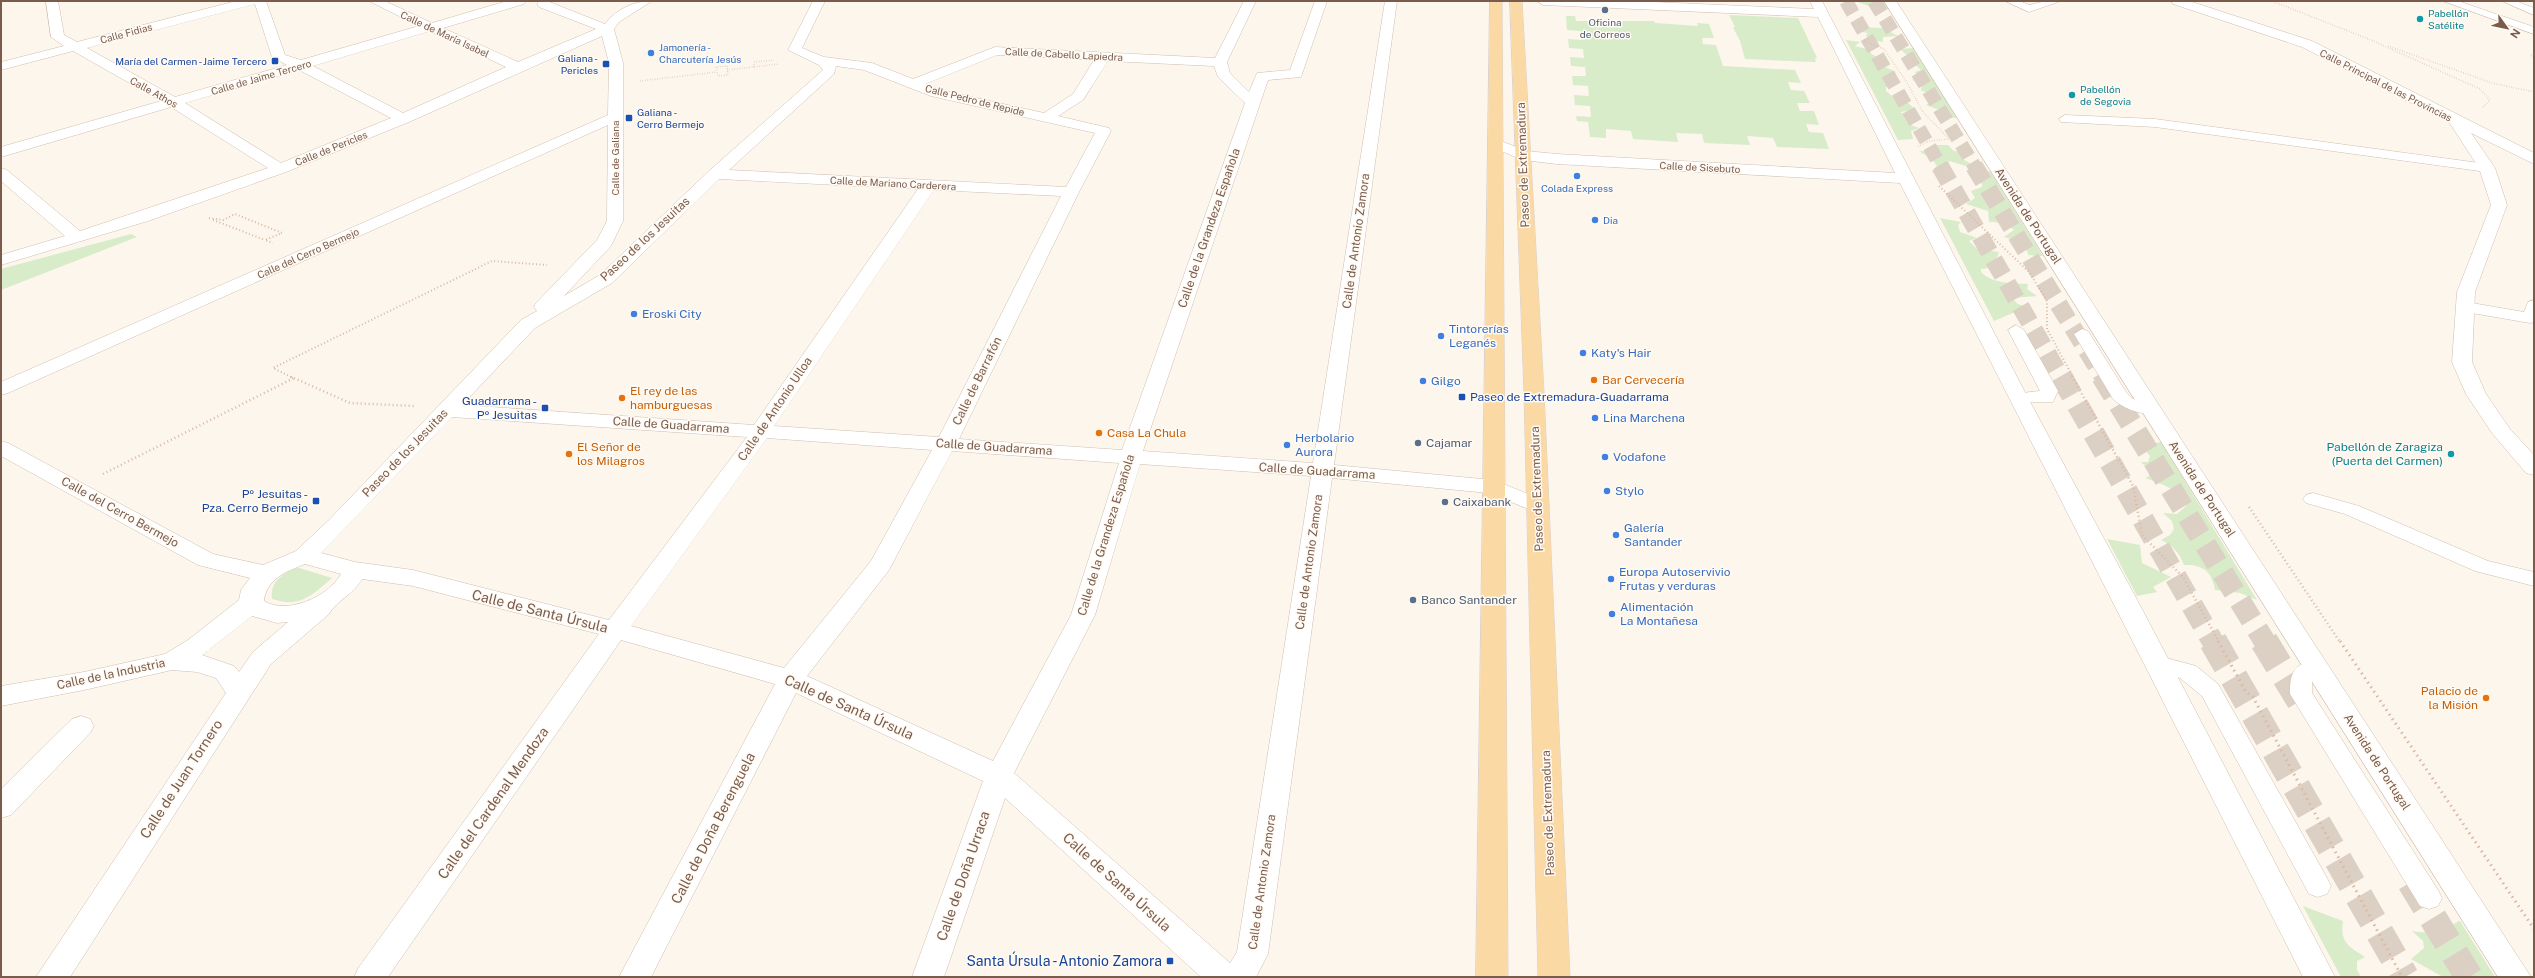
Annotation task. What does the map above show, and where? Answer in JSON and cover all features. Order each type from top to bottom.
[{"type":"main road","name":"Paseo de Extremadura","points":[[1492,977],[1492,487],[1495,401],[1496,1]]},
{"type":"main road","name":"Paseo de Extremadura","points":[[1516,1],[1538,506],[1554,977]]},
{"type":"street","name":"Calle Athos","points":[[52,1],[58,37],[73,47],[173,102],[280,169]]},
{"type":"street","name":"Calle Fidias","points":[[1,66],[251,1]]},
{"type":"street","points":[[260,1],[279,57],[301,65],[404,118]]},
{"type":"street","name":"Calle de María Isabel","points":[[375,1],[428,27],[515,66]]},
{"type":"street","name":"Calle de Jaime Tercero","points":[[1,152],[520,1]]},
{"type":"street","name":"Calle de Pericles","points":[[1,260],[78,238],[280,169],[404,118],[515,66],[606,29],[615,19],[646,1]]},
{"type":"street","points":[[819,1],[795,50],[809,58],[825,61]]},
{"type":"street","points":[[1250,1],[1220,62],[1223,74],[1253,103]]},
{"type":"street","name":"Calle de la Grandeza Española","points":[[999,776],[1083,615],[1131,458],[1262,76],[1296,74],[1320,1]]},
{"type":"street","name":"Calle de Antonio Zamora","points":[[1239,977],[1252,954],[1391,1]]},
{"type":"street","points":[[1543,1],[1819,7],[2018,398],[2159,664],[2319,977]]},
{"type":"street","name":"Avenida de Portugal","points":[[1890,1],[2515,977]]},
{"type":"street","name":"Calle Principal de las Provincias","points":[[2177,1],[2307,44],[2454,119],[2487,168],[2495,187],[2498,205],[2492,228],[2466,292],[2462,362],[2476,394],[2502,433],[2534,468]]},
{"type":"street","points":[[543,4],[606,29]]},
{"type":"street","name":"Calle de Galiana","points":[[528,324],[605,242],[615,221],[614,117],[616,63],[606,29]]},
{"type":"street","name":"Calle de Cabello Lapiedra","points":[[913,84],[996,51],[1220,62]]},
{"type":"street","points":[[1046,118],[1078,97],[1103,57]]},
{"type":"street","name":"Calle Pedro de Repide","points":[[825,61],[867,66],[936,93],[1104,131]]},
{"type":"street","name":"Paseo de los Jesuitas","points":[[304,556],[337,525],[528,324],[606,278],[715,174],[829,72],[830,67],[825,61]]},
{"type":"street","name":"Calle del Cerro Bermejo","points":[[1,389],[614,117]]},
{"type":"street","points":[[2454,119],[2534,159]]},
{"type":"street","name":"Calle de Barrafón","points":[[790,679],[881,565],[946,444],[1071,192],[1104,131]]},
{"type":"street","name":"Calle de Sisebuto","points":[[1496,144],[1523,155],[1557,159],[1905,178]]},
{"type":"street","points":[[1,173],[78,238]]},
{"type":"street","name":"Calle de Mariano Carderera","points":[[715,174],[1071,192]]},
{"type":"street","name":"Calle de Antonio Ulloa","points":[[615,630],[762,432],[769,417],[930,184]]},
{"type":"street","name":"Calle de Guadarrama","points":[[447,409],[1131,458],[1322,470],[1492,487],[1538,506]]},
{"type":"street","name":"Calle del Cerro Bermejo","points":[[1,447],[206,560],[266,574]]},
{"type":"street","points":[[304,556],[283,564],[266,574],[252,590],[251,604],[259,612],[275,615],[295,613],[332,598]]},
{"type":"street","name":"Calle de Santa Úrsula","points":[[304,556],[355,570],[413,578],[615,630],[790,679],[999,776],[1223,977]]},
{"type":"street","name":"Calle de Juan Tornero","points":[[52,977],[262,658],[344,589],[352,579],[355,570]]},
{"type":"street","name":"Calle de la Industria","points":[[1,696],[84,681],[172,661],[197,646],[251,604]]},
{"type":"street","name":"Calle del Cardenal Mendoza","points":[[370,977],[615,630]]},
{"type":"street","points":[[172,661],[199,663],[225,672],[239,692]]},
{"type":"street","name":"Calle de Doña Berenguela","points":[[635,977],[790,679]]},
{"type":"street","points":[[1,807],[81,726]]},
{"type":"street","name":"Calle de Doña Urraca","points":[[928,977],[999,776]]},
{"type":"lane","points":[[2010,1],[2028,9],[2056,1]]},
{"type":"lane","points":[[2448,1],[2534,31]]},
{"type":"lane","points":[[2507,1],[2534,12]]},
{"type":"lane","points":[[2065,120],[2155,123],[2487,168]]},
{"type":"lane","points":[[2466,307],[2533,313]]},
{"type":"lane","points":[[2016,330],[2049,391],[2047,398],[2018,398]]},
{"type":"lane","points":[[2082,334],[2119,395],[2127,403],[2151,409]]},
{"type":"lane","points":[[2313,499],[2352,510],[2482,566],[2534,579]]},
{"type":"lane","points":[[2159,664],[2188,672],[2210,690],[2318,886]]},
{"type":"lane","points":[[2318,670],[2307,670],[2301,678],[2301,694],[2429,898]]},
{"type":"path","points":[[2272,1],[2371,40],[2492,82],[2534,92]]},
{"type":"path","points":[[1858,39],[1884,49],[1906,81],[1923,112],[1949,139],[1929,142],[1911,150]]},
{"type":"path","points":[[2371,40],[2480,89],[2490,100],[2486,106],[2479,108]]},
{"type":"path","points":[[2534,55],[2530,55],[2534,59]]},
{"type":"path","points":[[754,67],[754,62],[780,59]]},
{"type":"path","points":[[727,70],[780,64]]},
{"type":"path","points":[[726,66],[728,75],[718,76],[717,72],[716,67],[726,66]]},
{"type":"path","points":[[641,81],[717,72]]},
{"type":"path","points":[[1937,184],[2029,272],[2047,301],[2048,329],[2133,486],[2142,535],[2187,584],[2246,692],[2253,697],[2402,977]]},
{"type":"path","points":[[212,220],[218,218],[223,220],[235,214],[282,233],[266,240]]},
{"type":"path","points":[[207,217],[303,255]]},
{"type":"path","points":[[447,409],[350,403],[273,368],[492,261],[548,265]]},
{"type":"path","points":[[76,488],[294,378]]},
{"type":"green space","points":[[1855,1],[1884,1],[1889,9],[1877,9]]},
{"type":"green space","points":[[1729,15],[1798,18],[1817,58],[1815,58],[1816,62],[1745,59],[1740,41],[1733,27],[1735,27]]},
{"type":"green space","points":[[1566,16],[1575,16],[1576,21],[1654,21],[1655,23],[1698,26],[1697,23],[1709,24],[1714,38],[1702,38],[1703,44],[1716,45],[1723,66],[1795,70],[1801,83],[1788,82],[1791,90],[1804,91],[1810,103],[1797,103],[1800,111],[1814,111],[1819,125],[1806,124],[1809,132],[1823,133],[1829,149],[1777,147],[1773,138],[1747,136],[1750,145],[1704,143],[1702,134],[1676,133],[1678,142],[1633,139],[1631,131],[1606,129],[1606,138],[1590,137],[1588,122],[1577,121],[1576,116],[1591,117],[1590,106],[1575,105],[1574,95],[1589,96],[1588,86],[1573,85],[1572,76],[1586,76],[1585,67],[1571,66],[1570,57],[1584,58],[1583,49],[1569,48],[1568,39],[1582,40],[1581,31],[1567,30]]},
{"type":"green space","points":[[1856,27],[1883,28],[1898,36],[1883,37],[1883,42],[1875,41],[1875,37],[1867,37],[1866,35],[1868,33],[1858,31]]},
{"type":"green space","points":[[1846,40],[1860,42],[1855,46],[1871,50],[1871,54],[1885,60],[1881,63],[1881,65],[1896,72],[1892,74],[1898,78],[1888,79],[1886,82],[1893,87],[1886,87],[1886,91],[1892,96],[1909,98],[1907,102],[1916,110],[1900,112],[1916,120],[1908,124],[1919,128],[1911,131],[1913,139],[1898,140]]},
{"type":"green space","points":[[1914,48],[1957,118],[1945,117],[1939,110],[1926,105],[1935,100],[1934,97],[1930,93],[1921,91],[1922,84],[1912,80],[1918,76],[1915,72],[1921,70],[1914,64],[1903,61],[1909,57],[1900,49]]},
{"type":"green space","points":[[1948,145],[1954,151],[1972,153],[1973,155],[1961,158],[1973,165],[1966,166],[1949,161],[1946,168],[1937,167],[1933,160],[1937,157],[1925,155],[1919,151],[1931,152],[1931,146]]},
{"type":"green space","points":[[1990,171],[2043,256],[2028,255],[2026,248],[2023,245],[2004,237],[2014,230],[2002,223],[1989,222],[1988,211],[1966,204],[1975,198],[1971,191],[1982,187],[1982,184],[1971,179],[1977,177],[1972,172]]},
{"type":"green space","points":[[1940,218],[1961,222],[1958,225],[1960,232],[1977,238],[1969,241],[1977,249],[1999,252],[1997,258],[2006,266],[1981,269],[1981,272],[1997,281],[2028,284],[2027,289],[2037,296],[2012,298],[2018,304],[2027,307],[1994,321]]},
{"type":"green space","points":[[131,234],[137,237],[1,290],[1,269]]},
{"type":"green space","points":[[2161,442],[2257,600],[2240,593],[2215,590],[2214,583],[2209,573],[2201,567],[2184,565],[2180,556],[2175,550],[2161,540],[2170,535],[2174,529],[2172,521],[2163,513],[2177,514],[2186,506],[2180,495],[2175,491],[2145,478],[2149,476],[2148,469],[2141,462],[2148,462],[2150,456],[2141,446]]},
{"type":"green space","points":[[2107,539],[2140,545],[2142,563],[2171,577],[2153,587],[2157,592],[2137,596]]},
{"type":"green space","points":[[296,567],[332,578],[305,599],[290,602],[272,599],[273,588],[278,579]]},
{"type":"green space","points":[[2303,906],[2343,921],[2342,928],[2346,943],[2365,957],[2357,961],[2357,970],[2361,977],[2341,977]]},
{"type":"green space","points":[[2459,921],[2495,977],[2443,977],[2411,959],[2424,948],[2423,941],[2412,931],[2430,932]]},
{"type":"tunnel","points":[[1846,1],[1941,167]]},
{"type":"tunnel","points":[[1874,1],[1975,167]]},
{"type":"tunnel","points":[[1940,166],[2061,377]]},
{"type":"tunnel","points":[[1974,166],[2103,377]]},
{"type":"tunnel","points":[[2061,376],[2213,642]]},
{"type":"tunnel","points":[[2102,376],[2265,642]]},
{"type":"tunnel","points":[[2213,641],[2405,977]]},
{"type":"tunnel","points":[[2264,641],[2306,710]]},
{"type":"tunnel","points":[[2411,882],[2469,977]]},
{"type":"place","name":"Oficina de Correos","points":[[1605,10]]},
{"type":"place","name":"Pabellón Satélite","points":[[2420,19]]},
{"type":"place","name":"Jamonería - Charcutería Jesús","points":[[651,53]]},
{"type":"place","name":"María del Carmen - Jaime Tercero","points":[[275,61]]},
{"type":"place","name":"Galiana - Pericles","points":[[606,64]]},
{"type":"place","name":"Pabellón de Segovia","points":[[2072,95]]},
{"type":"place","name":"Galiana - Cerro Bermejo","points":[[629,118]]},
{"type":"place","name":"Colada Express","points":[[1577,176]]},
{"type":"place","name":"Dia","points":[[1595,220]]},
{"type":"place","name":"Eroski City","points":[[634,314]]},
{"type":"place","name":"Tintorerías Leganés","points":[[1441,336]]},
{"type":"place","name":"Katy's Hair","points":[[1583,353]]},
{"type":"place","name":"Bar Cervecería","points":[[1594,380]]},
{"type":"place","name":"Gilgo","points":[[1423,381]]},
{"type":"place","name":"Paseo de Extremadura-Guadarrama","points":[[1462,397]]},
{"type":"place","name":"El rey de las hamburguesas","points":[[622,398]]},
{"type":"place","name":"Guadarrama - Pº Jesuitas","points":[[545,408]]},
{"type":"place","name":"Lina Marchena","points":[[1595,418]]},
{"type":"place","name":"Casa La Chula","points":[[1099,433]]},
{"type":"place","name":"Cajamar","points":[[1418,443]]},
{"type":"place","name":"Herbolario Aurora","points":[[1287,445]]},
{"type":"place","name":"El Señor de los Milagros","points":[[569,454]]},
{"type":"place","name":"Pabellón de Zaragiza (Puerta del Carmen)","points":[[2451,454]]},
{"type":"place","name":"Vodafone","points":[[1605,457]]},
{"type":"place","name":"Stylo","points":[[1607,491]]},
{"type":"place","name":"Pº Jesuitas - Pza. Cerro Bermejo","points":[[316,501]]},
{"type":"place","name":"Caixabank","points":[[1445,502]]},
{"type":"place","name":"Galería Santander","points":[[1616,535]]},
{"type":"place","name":"Europa Autoservivio Frutas y verduras","points":[[1611,579]]},
{"type":"place","name":"Banco Santander","points":[[1413,600]]},
{"type":"place","name":"Alimentación La Montañesa","points":[[1612,614]]},
{"type":"place","name":"Palacio de la Misión","points":[[2486,698]]},
{"type":"place","name":"Santa Úrsula - Antonio Zamora","points":[[1170,961]]}]
